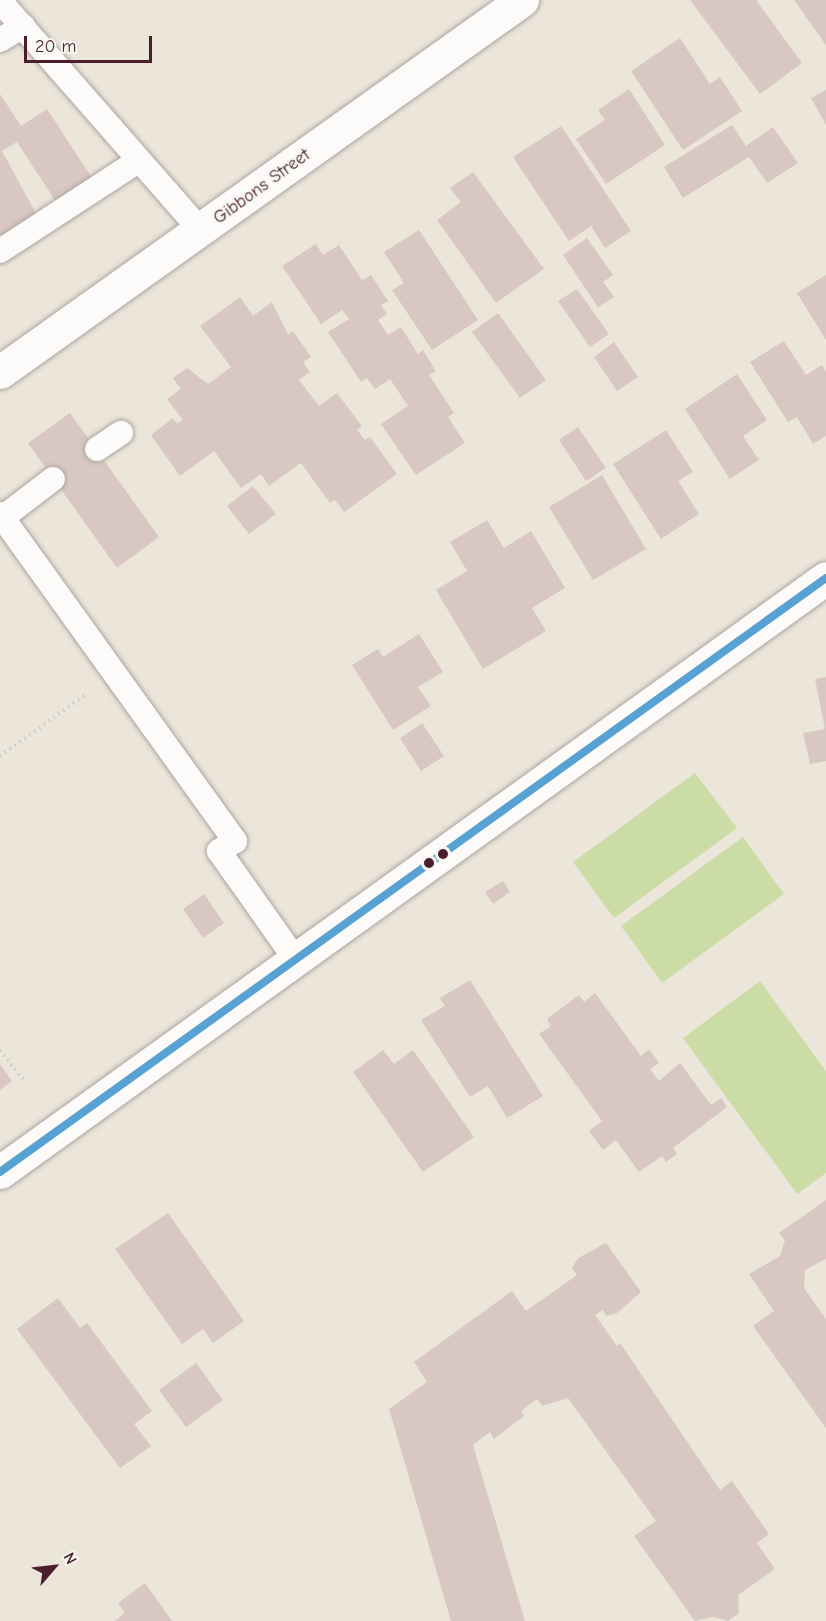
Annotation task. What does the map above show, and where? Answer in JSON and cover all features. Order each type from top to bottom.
[{"type":"street","name":"Gibbons Street","points":[[0,372],[201,231],[522,0]]},
{"type":"street","points":[[0,1172],[826,578]]},
{"type":"lane","points":[[0,1],[201,231]]},
{"type":"lane","points":[[0,40],[23,26]]},
{"type":"lane","points":[[0,251],[138,161]]},
{"type":"lane","points":[[97,449],[121,433]]},
{"type":"lane","points":[[53,479],[1,516],[117,673],[235,841],[219,851],[296,960]]},
{"type":"path","points":[[0,756],[117,673]]},
{"type":"path","points":[[0,1050],[24,1082]]},
{"type":"green space","points":[[695,773],[737,828],[614,918],[573,862]]},
{"type":"green space","points":[[743,837],[784,894],[662,983],[621,926]]},
{"type":"green space","points":[[760,981],[826,1071],[826,1173],[797,1194],[683,1038]]},
{"type":"building","points":[[690,0],[756,0],[802,63],[760,94]]},
{"type":"building","points":[[794,0],[826,0],[826,45]]},
{"type":"building","points":[[680,38],[710,84],[720,77],[742,111],[683,150],[631,71]]},
{"type":"building","points":[[629,89],[665,145],[606,184],[576,139],[605,120],[598,110]]},
{"type":"building","points":[[826,90],[826,125],[811,98]]},
{"type":"building","points":[[0,94],[21,126],[47,109],[94,181],[58,205],[17,142],[2,151],[38,217],[0,238]]},
{"type":"building","points":[[732,125],[746,146],[773,127],[798,163],[767,183],[749,157],[683,198],[664,167]]},
{"type":"building","points":[[561,126],[631,231],[605,248],[591,226],[569,241],[513,157]]},
{"type":"building","points":[[473,172],[544,269],[496,303],[437,220],[461,202],[450,188]]},
{"type":"building","points":[[419,230],[478,320],[432,350],[392,290],[404,283],[384,252]]},
{"type":"building","points":[[587,238],[613,275],[603,282],[614,297],[598,307],[563,255]]},
{"type":"building","points":[[316,244],[323,255],[339,245],[362,280],[371,275],[388,301],[381,305],[387,314],[378,320],[388,335],[401,327],[418,354],[423,350],[436,371],[429,375],[454,413],[448,417],[465,443],[416,475],[381,424],[408,406],[390,379],[375,389],[367,378],[361,382],[328,332],[349,319],[342,310],[321,324],[282,266]]},
{"type":"building","points":[[826,275],[826,340],[797,293]]},
{"type":"building","points":[[577,289],[609,334],[590,347],[558,301]]},
{"type":"building","points":[[240,297],[253,316],[272,302],[288,334],[293,331],[311,357],[303,362],[310,372],[299,380],[319,406],[337,393],[362,426],[357,430],[365,440],[370,437],[397,474],[344,512],[335,500],[330,503],[301,463],[269,486],[261,474],[241,488],[214,451],[180,476],[151,435],[173,418],[177,424],[183,420],[167,399],[181,389],[173,378],[187,368],[208,384],[231,367],[200,326]]},
{"type":"building","points":[[498,313],[546,380],[520,398],[472,332]]},
{"type":"building","points":[[784,341],[806,375],[822,365],[826,372],[826,436],[813,444],[797,417],[788,422],[750,362]]},
{"type":"building","points":[[614,342],[638,377],[617,391],[594,357]]},
{"type":"building","points":[[737,374],[767,420],[743,436],[759,460],[730,479],[685,409]]},
{"type":"building","points":[[70,413],[159,537],[117,568],[28,443]]},
{"type":"building","points":[[578,427],[606,468],[586,481],[559,440]]},
{"type":"building","points":[[666,430],[693,472],[678,481],[699,514],[661,539],[613,464]]},
{"type":"building","points":[[602,475],[646,549],[593,580],[549,507]]},
{"type":"building","points":[[253,486],[276,514],[249,534],[227,506]]},
{"type":"building","points":[[487,520],[504,548],[531,531],[565,588],[532,608],[546,631],[483,669],[436,590],[467,571],[450,542]]},
{"type":"building","points":[[419,634],[443,672],[418,687],[431,706],[393,730],[352,665],[378,649],[383,657]]},
{"type":"building","points":[[826,677],[826,761],[810,764],[803,733],[825,729],[815,679]]},
{"type":"building","points":[[422,723],[444,756],[421,771],[400,738]]},
{"type":"building","points":[[503,881],[510,892],[493,904],[485,892]]},
{"type":"building","points":[[204,894],[224,923],[203,938],[183,909]]},
{"type":"building","points":[[470,980],[543,1096],[507,1118],[488,1086],[470,1097],[421,1020],[445,1006],[440,998]]},
{"type":"building","points":[[595,993],[641,1056],[649,1049],[659,1063],[650,1069],[659,1081],[680,1063],[711,1105],[721,1098],[727,1107],[673,1148],[677,1154],[666,1162],[662,1156],[639,1172],[616,1140],[603,1150],[589,1131],[602,1121],[539,1034],[551,1026],[547,1019],[579,995],[584,1002]]},
{"type":"building","points":[[383,1050],[394,1064],[413,1050],[474,1137],[423,1172],[353,1072]]},
{"type":"building","points":[[0,1064],[12,1081],[0,1090]]},
{"type":"building","points":[[826,1200],[826,1259],[805,1270],[804,1288],[826,1319],[826,1428],[753,1326],[774,1311],[749,1274],[780,1256],[785,1240],[779,1233]]},
{"type":"building","points":[[168,1213],[244,1321],[213,1343],[203,1329],[182,1344],[115,1249]]},
{"type":"building","points":[[606,1243],[641,1292],[617,1313],[606,1316],[603,1310],[595,1315],[617,1346],[620,1343],[720,1490],[732,1481],[769,1534],[757,1543],[775,1569],[738,1595],[739,1613],[728,1621],[713,1617],[695,1621],[634,1536],[656,1521],[568,1398],[542,1406],[537,1399],[521,1411],[524,1416],[494,1439],[490,1432],[473,1445],[525,1621],[451,1621],[389,1409],[427,1382],[414,1362],[512,1291],[526,1311],[577,1275],[572,1268],[578,1258]]},
{"type":"building","points":[[58,1298],[80,1328],[87,1323],[152,1411],[134,1424],[151,1446],[120,1468],[17,1329]]},
{"type":"building","points":[[196,1363],[223,1400],[186,1427],[159,1390]]},
{"type":"building","points":[[145,1583],[172,1621],[115,1621],[125,1613],[118,1603]]},
{"type":"transit line","points":[[0,1172],[826,578]]}]
